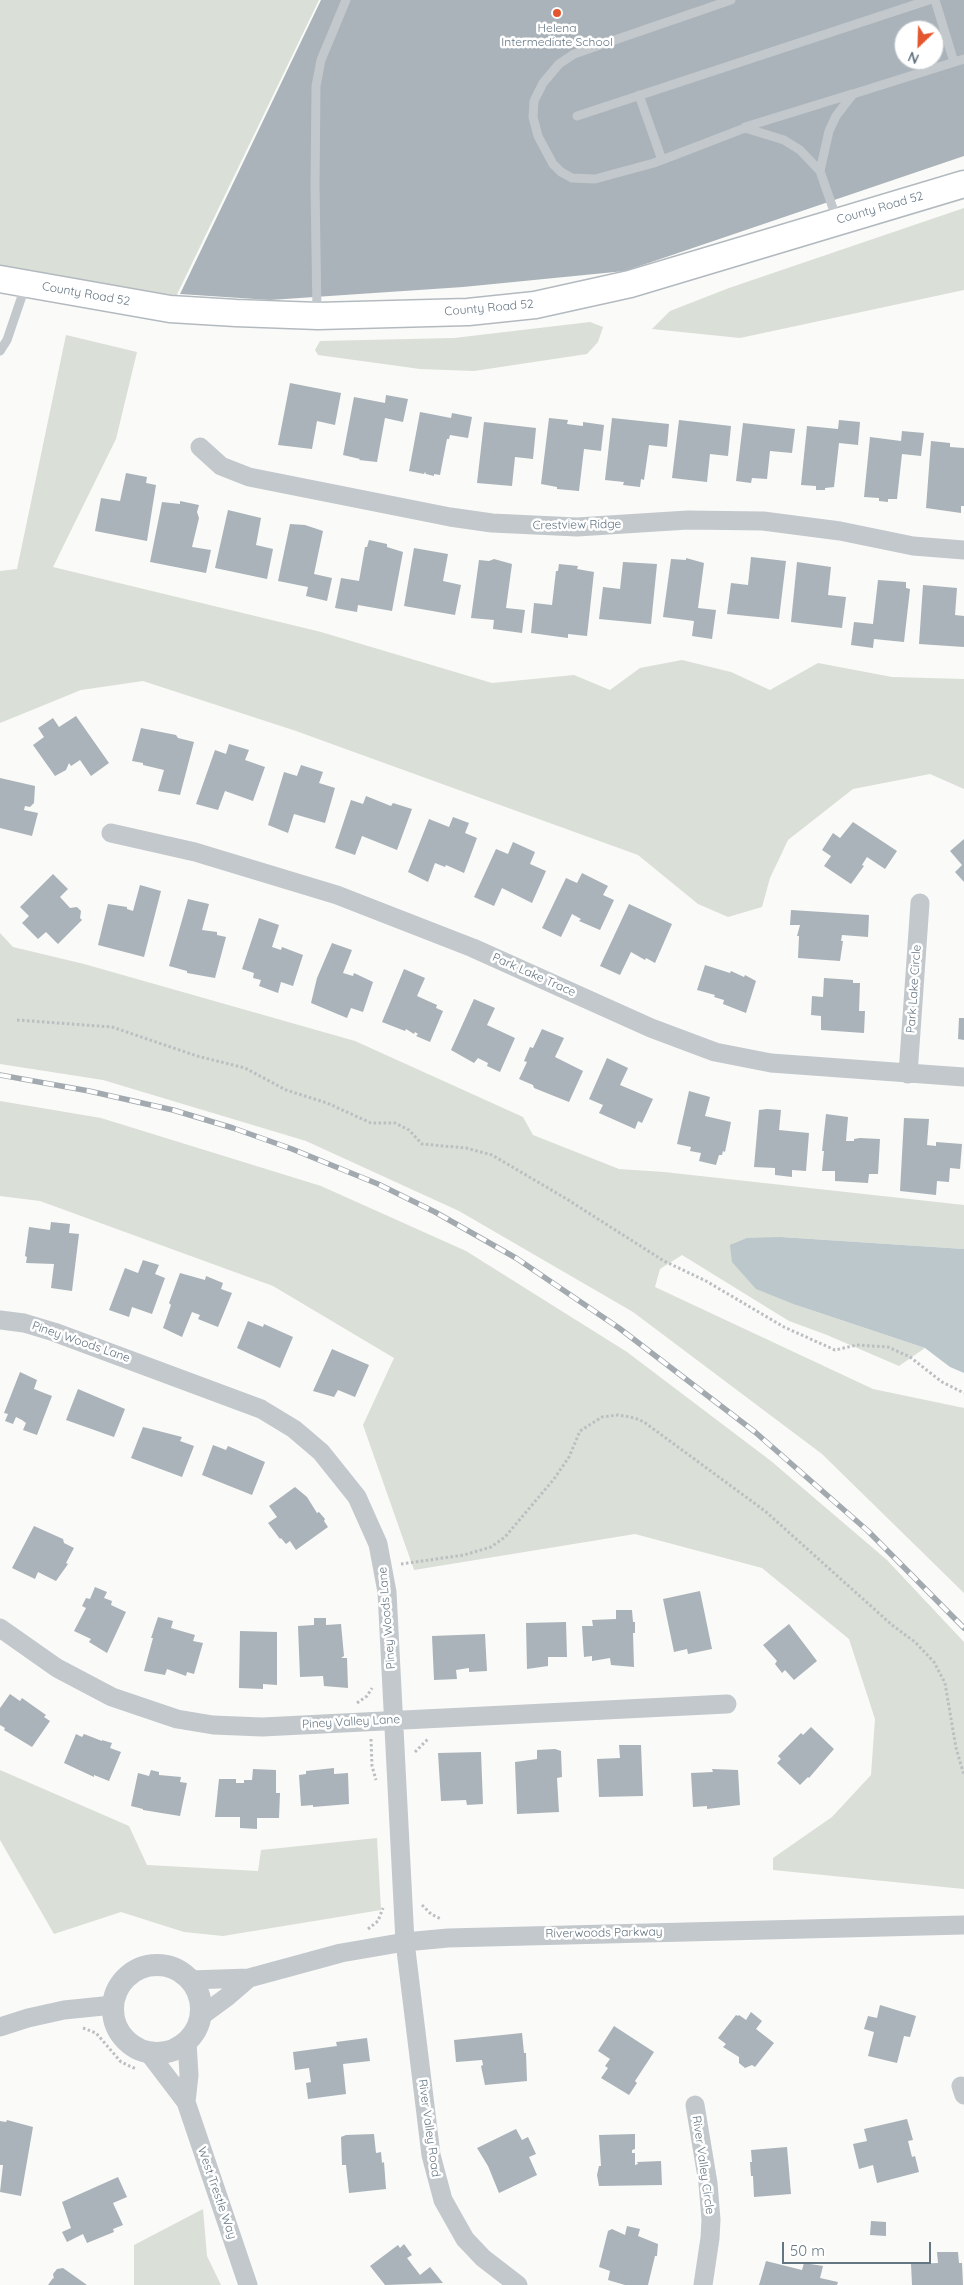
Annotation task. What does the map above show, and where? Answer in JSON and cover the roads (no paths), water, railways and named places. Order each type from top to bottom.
[{"type":"main road","name":"County Road 52","points":[[0,278],[170,309],[318,316],[468,312],[535,305],[630,284],[837,220],[964,184]]},
{"type":"street","name":"Crestview Ridge","points":[[200,447],[221,466],[249,477],[450,517],[492,523],[577,527],[688,520],[763,521],[840,531],[913,546],[964,550]]},
{"type":"street","name":"Park Lake Trace","points":[[111,834],[195,852],[337,895],[464,944],[651,1028],[715,1052],[771,1063],[964,1077]]},
{"type":"street","name":"Park Lake Circle","points":[[908,1074],[920,903]]},
{"type":"street","name":"Piney Woods Lane","points":[[0,1320],[24,1323],[54,1332],[221,1392],[262,1409],[294,1429],[321,1452],[357,1497],[378,1544],[383,1567],[392,1663],[401,1720],[405,1942]]},
{"type":"street","name":"Piney Valley Lane","points":[[0,1628],[86,1685],[120,1700],[177,1719],[213,1725],[262,1727],[727,1704]]},
{"type":"street","name":"Riverwoods Parkway","points":[[190,1980],[249,1978],[341,1953],[405,1942],[448,1938],[964,1925]]},
{"type":"street","name":"River Valley Road","points":[[405,1942],[431,2156],[437,2182],[453,2221],[465,2239],[483,2258],[518,2285]]},
{"type":"street","points":[[160,1965],[177,1970],[190,1980],[199,1997],[201,2016],[196,2030],[187,2042],[175,2049],[162,2053],[148,2052],[133,2046],[121,2035],[114,2021],[113,2005],[118,1988],[128,1975],[144,1967],[160,1965]]},
{"type":"street","name":"Riverwoods Parkway","points":[[201,2016],[249,1978]]},
{"type":"street","points":[[0,2027],[28,2018],[64,2010],[113,2005]]},
{"type":"street","name":"West Trestle Way","points":[[186,2102],[189,2075],[187,2042]]},
{"type":"street","name":"West Trestle Way","points":[[148,2052],[186,2102],[248,2285]]},
{"type":"street","name":"River Valley Circle","points":[[695,2105],[708,2183],[711,2220],[703,2285]]},
{"type":"lane","points":[[318,316],[315,186],[316,86],[321,60],[346,0]]},
{"type":"lane","points":[[731,0],[574,54],[558,64],[543,83],[534,101],[533,117],[538,136],[553,164],[561,172],[572,178],[595,179],[662,160],[745,128],[964,59]]},
{"type":"lane","points":[[577,116],[929,0]]},
{"type":"lane","points":[[935,0],[954,62]]},
{"type":"lane","points":[[820,170],[829,131],[836,116],[853,94]]},
{"type":"lane","points":[[639,95],[662,160]]},
{"type":"lane","points":[[745,128],[784,140],[800,150],[820,170],[837,220]]},
{"type":"lane","points":[[0,351],[7,340],[26,284]]},
{"type":"railway","points":[[0,1075],[89,1091],[173,1110],[233,1128],[292,1149],[378,1184],[435,1212],[516,1258],[619,1328],[755,1432],[868,1531],[964,1628]]},
{"type":"place","name":"Helena Intermediate School","points":[[557,13]]}]
